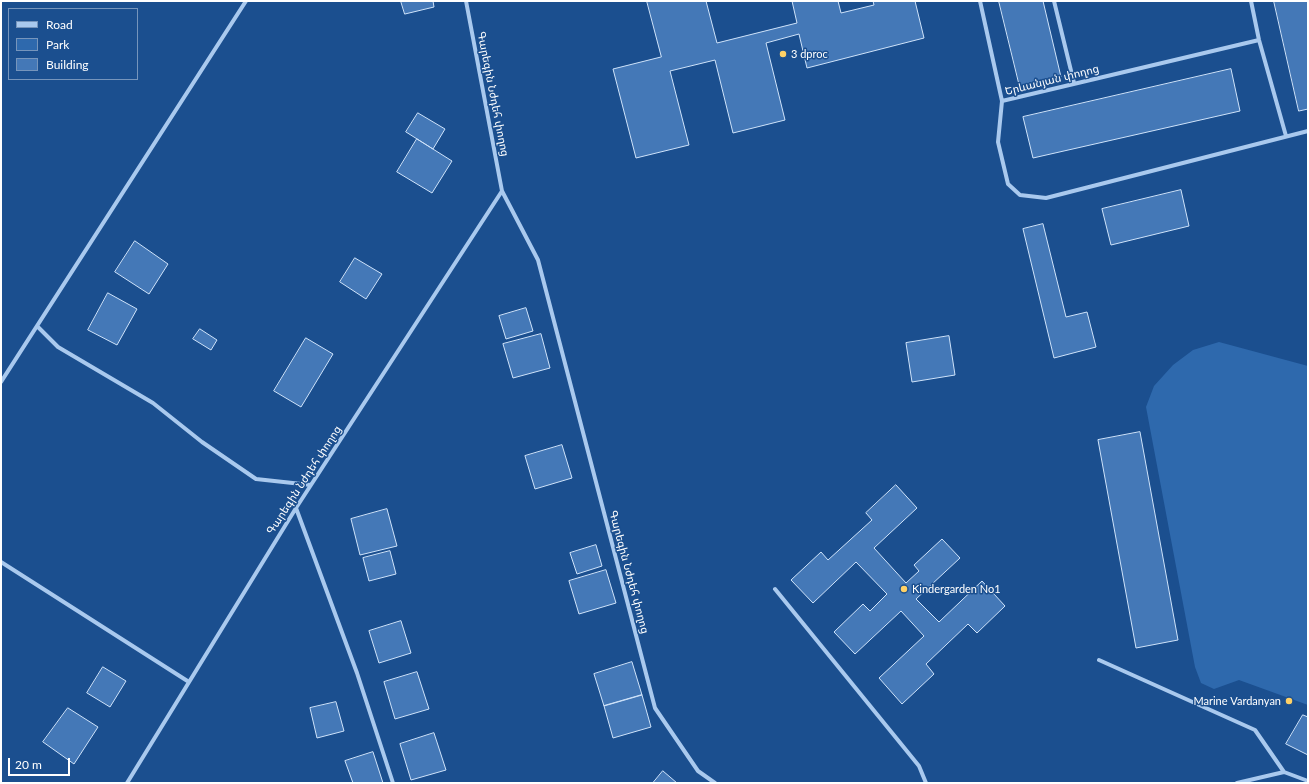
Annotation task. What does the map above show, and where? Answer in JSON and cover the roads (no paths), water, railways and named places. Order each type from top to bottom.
[{"type":"street","points":[[1,382],[246,1]]},
{"type":"street","name":"Գարեգին Նժդեհ փողոց","points":[[466,1],[502,191],[538,260],[655,708],[698,771],[715,783]]},
{"type":"street","points":[[980,1],[1002,101]]},
{"type":"street","points":[[1054,1],[1074,83]]},
{"type":"street","points":[[1251,1],[1259,40],[1286,136]]},
{"type":"street","name":"Երևանյան փողոց","points":[[1259,40],[1002,101],[998,142],[1008,184],[1020,195],[1046,198],[1308,131]]},
{"type":"street","name":"Գարեգին Նժդեհ փողոց","points":[[127,783],[296,508],[502,191]]},
{"type":"street","points":[[37,326],[58,347],[153,403],[202,442],[256,479],[311,485]]},
{"type":"street","points":[[296,508],[357,674],[393,783]]},
{"type":"street","points":[[1,562],[189,682]]},
{"type":"street","points":[[775,589],[920,766],[926,783]]},
{"type":"street","points":[[1098,660],[1255,730],[1284,772]]},
{"type":"street","points":[[1237,783],[1284,772],[1308,781]]},
{"type":"place","name":"3 dproc","points":[[783,54]]},
{"type":"place","name":"Kindergarden No1","points":[[904,589]]},
{"type":"place","name":"Marine Vardanyan","points":[[1289,701]]}]
